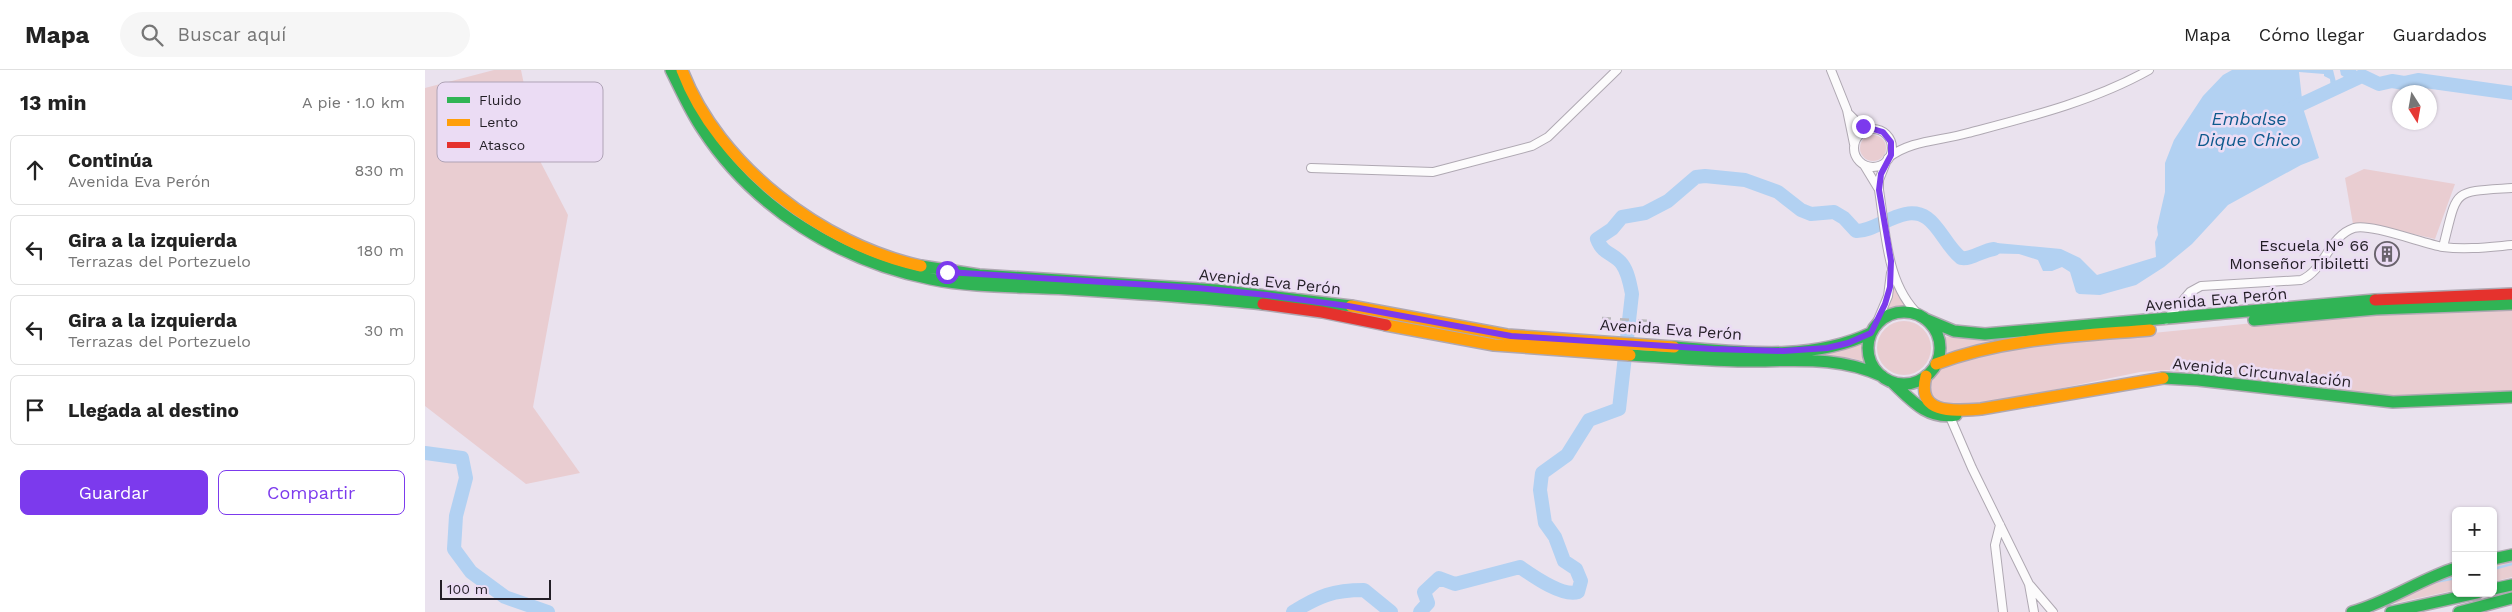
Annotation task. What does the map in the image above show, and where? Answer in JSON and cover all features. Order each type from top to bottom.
[{"type":"main road","name":"Avenida Eva Perón","points":[[671,70],[687,103],[707,136],[730,165],[764,198],[826,242],[863,258],[909,274],[959,283],[1145,294],[1276,306],[1475,342],[1518,347],[1597,346]]},
{"type":"main road","name":"Avenida Eva Perón","points":[[682,70],[691,91],[720,135],[766,187],[829,233],[896,260],[947,272],[1198,288],[1267,295],[1348,306],[1482,332],[1597,346],[1735,360],[1836,360],[1858,365],[1887,379]]},
{"type":"main road","name":"Avenida Eva Perón","points":[[1923,318],[1954,331],[1985,334],[2166,320],[2375,300],[2512,294]]},
{"type":"main road","name":"Avenida Eva Perón","points":[[1936,364],[1971,351],[2026,342],[2376,310],[2512,304]]},
{"type":"main road","points":[[1896,313],[1913,313],[1923,318],[1938,337],[1940,348],[1936,364],[1926,376],[1906,384],[1887,379],[1870,360],[1868,346],[1873,330],[1881,320],[1896,313]]},
{"type":"main road","name":"Avenida Eva Perón","points":[[1655,351],[1713,349],[1815,350],[1848,343],[1873,330]]},
{"type":"main road","name":"Avenida Circunvalación","points":[[1926,376],[1923,390],[1931,404],[1951,410],[1981,409]]},
{"type":"main road","name":"Avenida Circunvalación","points":[[1887,379],[1931,415],[1951,417],[1981,409],[2158,378],[2198,380],[2393,402],[2512,397]]},
{"type":"main road","points":[[2497,558],[2512,555]]},
{"type":"main road","points":[[2352,612],[2388,601],[2439,572],[2452,569]]},
{"type":"main road","points":[[2497,588],[2512,585]]},
{"type":"main road","points":[[2391,612],[2459,597]]},
{"type":"main road","points":[[2459,612],[2512,598]]},
{"type":"street","points":[[1311,168],[1433,172],[1532,146],[1549,137],[1617,70]]},
{"type":"street","points":[[1831,70],[1847,110],[1856,157],[1865,165],[1879,190]]},
{"type":"street","points":[[1865,165],[1876,167],[1909,146],[1953,138],[2067,104],[2149,70]]},
{"type":"street","points":[[1847,110],[1857,122],[1909,146]]},
{"type":"street","points":[[1854,146],[1859,135],[1870,129]]},
{"type":"street","points":[[1888,136],[1892,148],[1881,174],[1879,190],[1891,261],[1900,291],[1908,304],[1923,318]]},
{"type":"street","points":[[2443,247],[2453,205],[2458,197],[2468,191],[2512,188]]},
{"type":"street","points":[[2166,320],[2190,292],[2201,286],[2301,280],[2312,276],[2333,244],[2342,235],[2355,228],[2373,230],[2443,247],[2467,249],[2512,245]]},
{"type":"street","points":[[1873,330],[1890,287],[1891,261]]},
{"type":"street","points":[[1951,417],[1972,468],[2029,584],[2053,612]]},
{"type":"street","points":[[2000,525],[1995,545],[2003,612]]},
{"type":"street","points":[[2029,584],[2034,612]]},
{"type":"shaded area","points":[[494,70],[521,70],[524,82],[448,82]]},
{"type":"shaded area","points":[[437,85],[437,162],[541,162],[568,215],[533,407],[580,473],[526,484],[425,406],[425,88]]},
{"type":"shaded area","points":[[1873,135],[1882,139],[1886,148],[1882,157],[1873,161],[1864,157],[1860,148],[1864,139]]},
{"type":"shaded area","points":[[2364,169],[2455,184],[2435,239],[2370,224],[2353,224],[2345,178]]},
{"type":"shaded area","points":[[1893,282],[1909,309],[1896,311],[1880,320]]},
{"type":"shaded area","points":[[2512,305],[2512,391],[2382,397],[2167,370],[2140,372],[1966,408],[1938,405],[1925,389],[1930,375],[1935,371],[1974,354],[2072,341],[2274,321],[2299,322],[2347,316]]},
{"type":"shaded area","points":[[2338,309],[1997,342],[1942,356],[1938,336],[1983,339]]},
{"type":"shaded area","points":[[1899,321],[1909,321],[1919,325],[1927,333],[1931,348],[1927,363],[1919,371],[1909,375],[1899,375],[1889,371],[1881,363],[1877,353],[1877,343],[1881,333],[1889,325]]},
{"type":"shaded area","points":[[1863,342],[1866,362],[1851,358],[1706,354]]},
{"type":"shaded area","points":[[2512,557],[2512,577],[2497,581],[2497,561]]},
{"type":"shaded area","points":[[2452,573],[2452,591],[2382,606]]},
{"type":"water","name":"Embalse Dique Chico","points":[[2232,70],[2333,70],[2336,82],[2340,84],[2347,79],[2341,75],[2340,70],[2356,70],[2358,74],[2365,74],[2369,78],[2357,80],[2320,97],[2331,88],[2330,79],[2324,76],[2324,74],[2299,72],[2303,108],[2319,158],[2301,165],[2228,205],[2192,244],[2164,267],[2136,285],[2100,295],[2079,294],[2076,292],[2070,272],[2062,267],[2052,271],[2043,271],[2038,260],[2019,254],[1976,253],[1985,246],[1997,243],[2061,249],[2080,258],[2097,275],[2156,257],[2157,227],[2165,192],[2165,163],[2174,140],[2203,96],[2223,75]]},
{"type":"waterway","points":[[2287,111],[2362,76],[2379,84],[2392,81],[2404,83],[2418,80],[2512,93]]},
{"type":"waterway","points":[[1420,612],[1428,603],[1424,592],[1439,578],[1455,584],[1520,567],[1556,589],[1571,593],[1578,592],[1581,581],[1576,569],[1564,561],[1555,537],[1545,523],[1540,490],[1542,473],[1567,455],[1589,420],[1619,409],[1632,294],[1629,278],[1624,267],[1619,260],[1602,248],[1597,239],[1612,229],[1622,217],[1645,213],[1668,201],[1696,177],[1705,176],[1745,180],[1778,192],[1801,210],[1811,214],[1834,212],[1844,218],[1856,231],[1873,227],[1900,215],[1918,214],[1932,222],[1961,258],[1969,258],[1994,249]]},
{"type":"waterway","points":[[425,453],[462,458],[466,478],[456,516],[454,549],[471,572],[505,597],[548,612]]},
{"type":"waterway","points":[[2497,568],[2512,564]]},
{"type":"waterway","points":[[2435,582],[2452,579]]},
{"type":"waterway","points":[[1293,612],[1327,595],[1343,591],[1364,590],[1391,612]]},
{"type":"railway","points":[[1602,318],[1649,321]]},
{"type":"traffic: fast","points":[[671,70],[703,130],[747,184],[802,227],[832,245],[864,259],[897,271],[964,284],[1067,289],[1263,304]]},
{"type":"traffic: fast","points":[[921,266],[979,275],[1216,290],[1351,306]]},
{"type":"traffic: fast","points":[[1925,319],[1954,331],[1985,334],[2375,300]]},
{"type":"traffic: fast","points":[[2254,320],[2376,309],[2512,304]]},
{"type":"traffic: fast","points":[[1904,312],[1924,318],[1934,328],[1940,348],[1934,368],[1924,378],[1904,384],[1884,378],[1874,368],[1868,348],[1874,328],[1884,318],[1904,312]]},
{"type":"traffic: fast","points":[[1674,347],[1774,353],[1824,348],[1848,342],[1871,333]]},
{"type":"traffic: fast","points":[[1630,355],[1725,361],[1793,360],[1829,362],[1864,369],[1882,376]]},
{"type":"traffic: fast","points":[[2163,378],[2198,380],[2393,402],[2512,397]]},
{"type":"traffic: fast","points":[[1892,382],[1913,402],[1928,412],[1946,416],[1956,415]]},
{"type":"traffic: fast","points":[[2497,558],[2512,555]]},
{"type":"traffic: fast","points":[[2352,612],[2366,608],[2452,570]]},
{"type":"traffic: fast","points":[[2497,588],[2512,585]]},
{"type":"traffic: fast","points":[[2391,612],[2459,597]]},
{"type":"traffic: fast","points":[[2459,612],[2512,598]]},
{"type":"traffic: slow","points":[[682,70],[699,105],[721,138],[748,168],[778,196],[812,220],[847,240],[884,255],[921,266]]},
{"type":"traffic: slow","points":[[1351,306],[1507,335],[1674,347]]},
{"type":"traffic: slow","points":[[1386,325],[1494,345],[1630,355]]},
{"type":"traffic: slow","points":[[1936,364],[1962,355],[2015,343],[2150,330]]},
{"type":"traffic: slow","points":[[1926,376],[1924,389],[1927,398],[1932,404],[1949,410],[1981,409],[2163,378]]},
{"type":"traffic: jam","points":[[2375,300],[2512,294]]},
{"type":"traffic: jam","points":[[1263,304],[1322,312],[1386,325]]},
{"type":"place","name":"Escuela N° 66 Monseñor Tibiletti","points":[[2387,254]]},
{"type":"route","points":[[947,272],[1198,288],[1267,295],[1348,306],[1511,336],[1713,349],[1815,350],[1848,343],[1871,333],[1885,304],[1890,287],[1891,261],[1879,180],[1891,155],[1891,142],[1883,132],[1863,126]]}]
